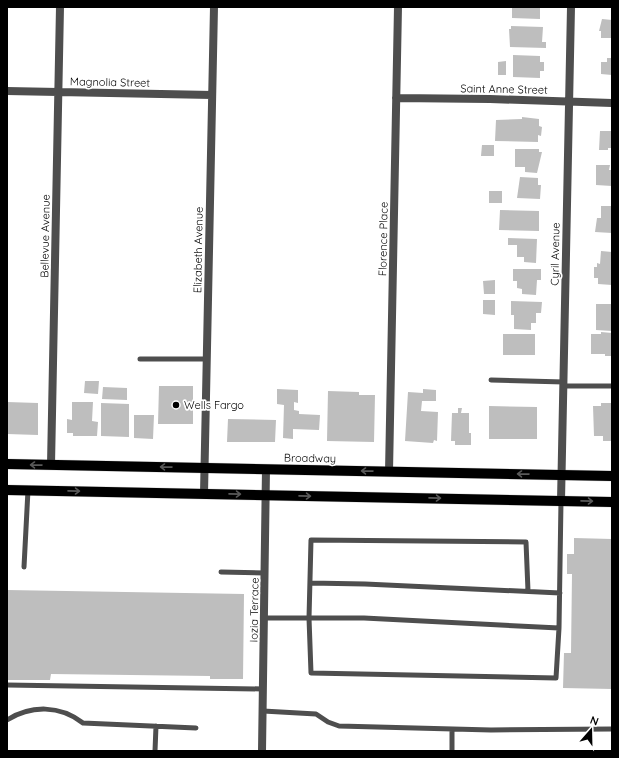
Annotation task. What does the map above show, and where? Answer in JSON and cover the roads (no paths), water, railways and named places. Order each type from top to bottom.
[{"type":"main road","name":"Broadway","points":[[7,464],[612,476]]},
{"type":"main road","points":[[7,490],[612,502]]},
{"type":"street","name":"Bellevue Avenue","points":[[51,465],[60,7]]},
{"type":"street","name":"Elizabeth Avenue","points":[[204,494],[214,7]]},
{"type":"street","name":"Florence Place","points":[[389,472],[398,7]]},
{"type":"street","name":"Cyril Avenue","points":[[561,501],[571,7]]},
{"type":"street","name":"Magnolia Street","points":[[7,91],[212,95]]},
{"type":"street","name":"Saint Anne Street","points":[[396,98],[612,103]]},
{"type":"street","name":"Iozia Terrace","points":[[262,751],[266,469]]},
{"type":"lane","points":[[140,358],[207,359]]},
{"type":"lane","points":[[491,380],[612,386]]},
{"type":"lane","points":[[24,567],[28,490]]},
{"type":"lane","points":[[528,592],[526,542],[312,540],[309,618],[311,673],[556,678],[560,593],[561,501]]},
{"type":"lane","points":[[221,572],[265,573]]},
{"type":"lane","points":[[310,583],[560,593]]},
{"type":"lane","points":[[265,618],[364,618],[559,628]]},
{"type":"lane","points":[[7,685],[263,689]]},
{"type":"lane","points":[[7,720],[19,712],[48,709],[73,715],[83,723],[196,728]]},
{"type":"lane","points":[[263,711],[316,714],[328,722],[340,726],[452,729],[612,729]]},
{"type":"lane","points":[[155,751],[156,726]]},
{"type":"lane","points":[[452,729],[452,751]]},
{"type":"place","name":"Wells Fargo","points":[[176,405]]}]
